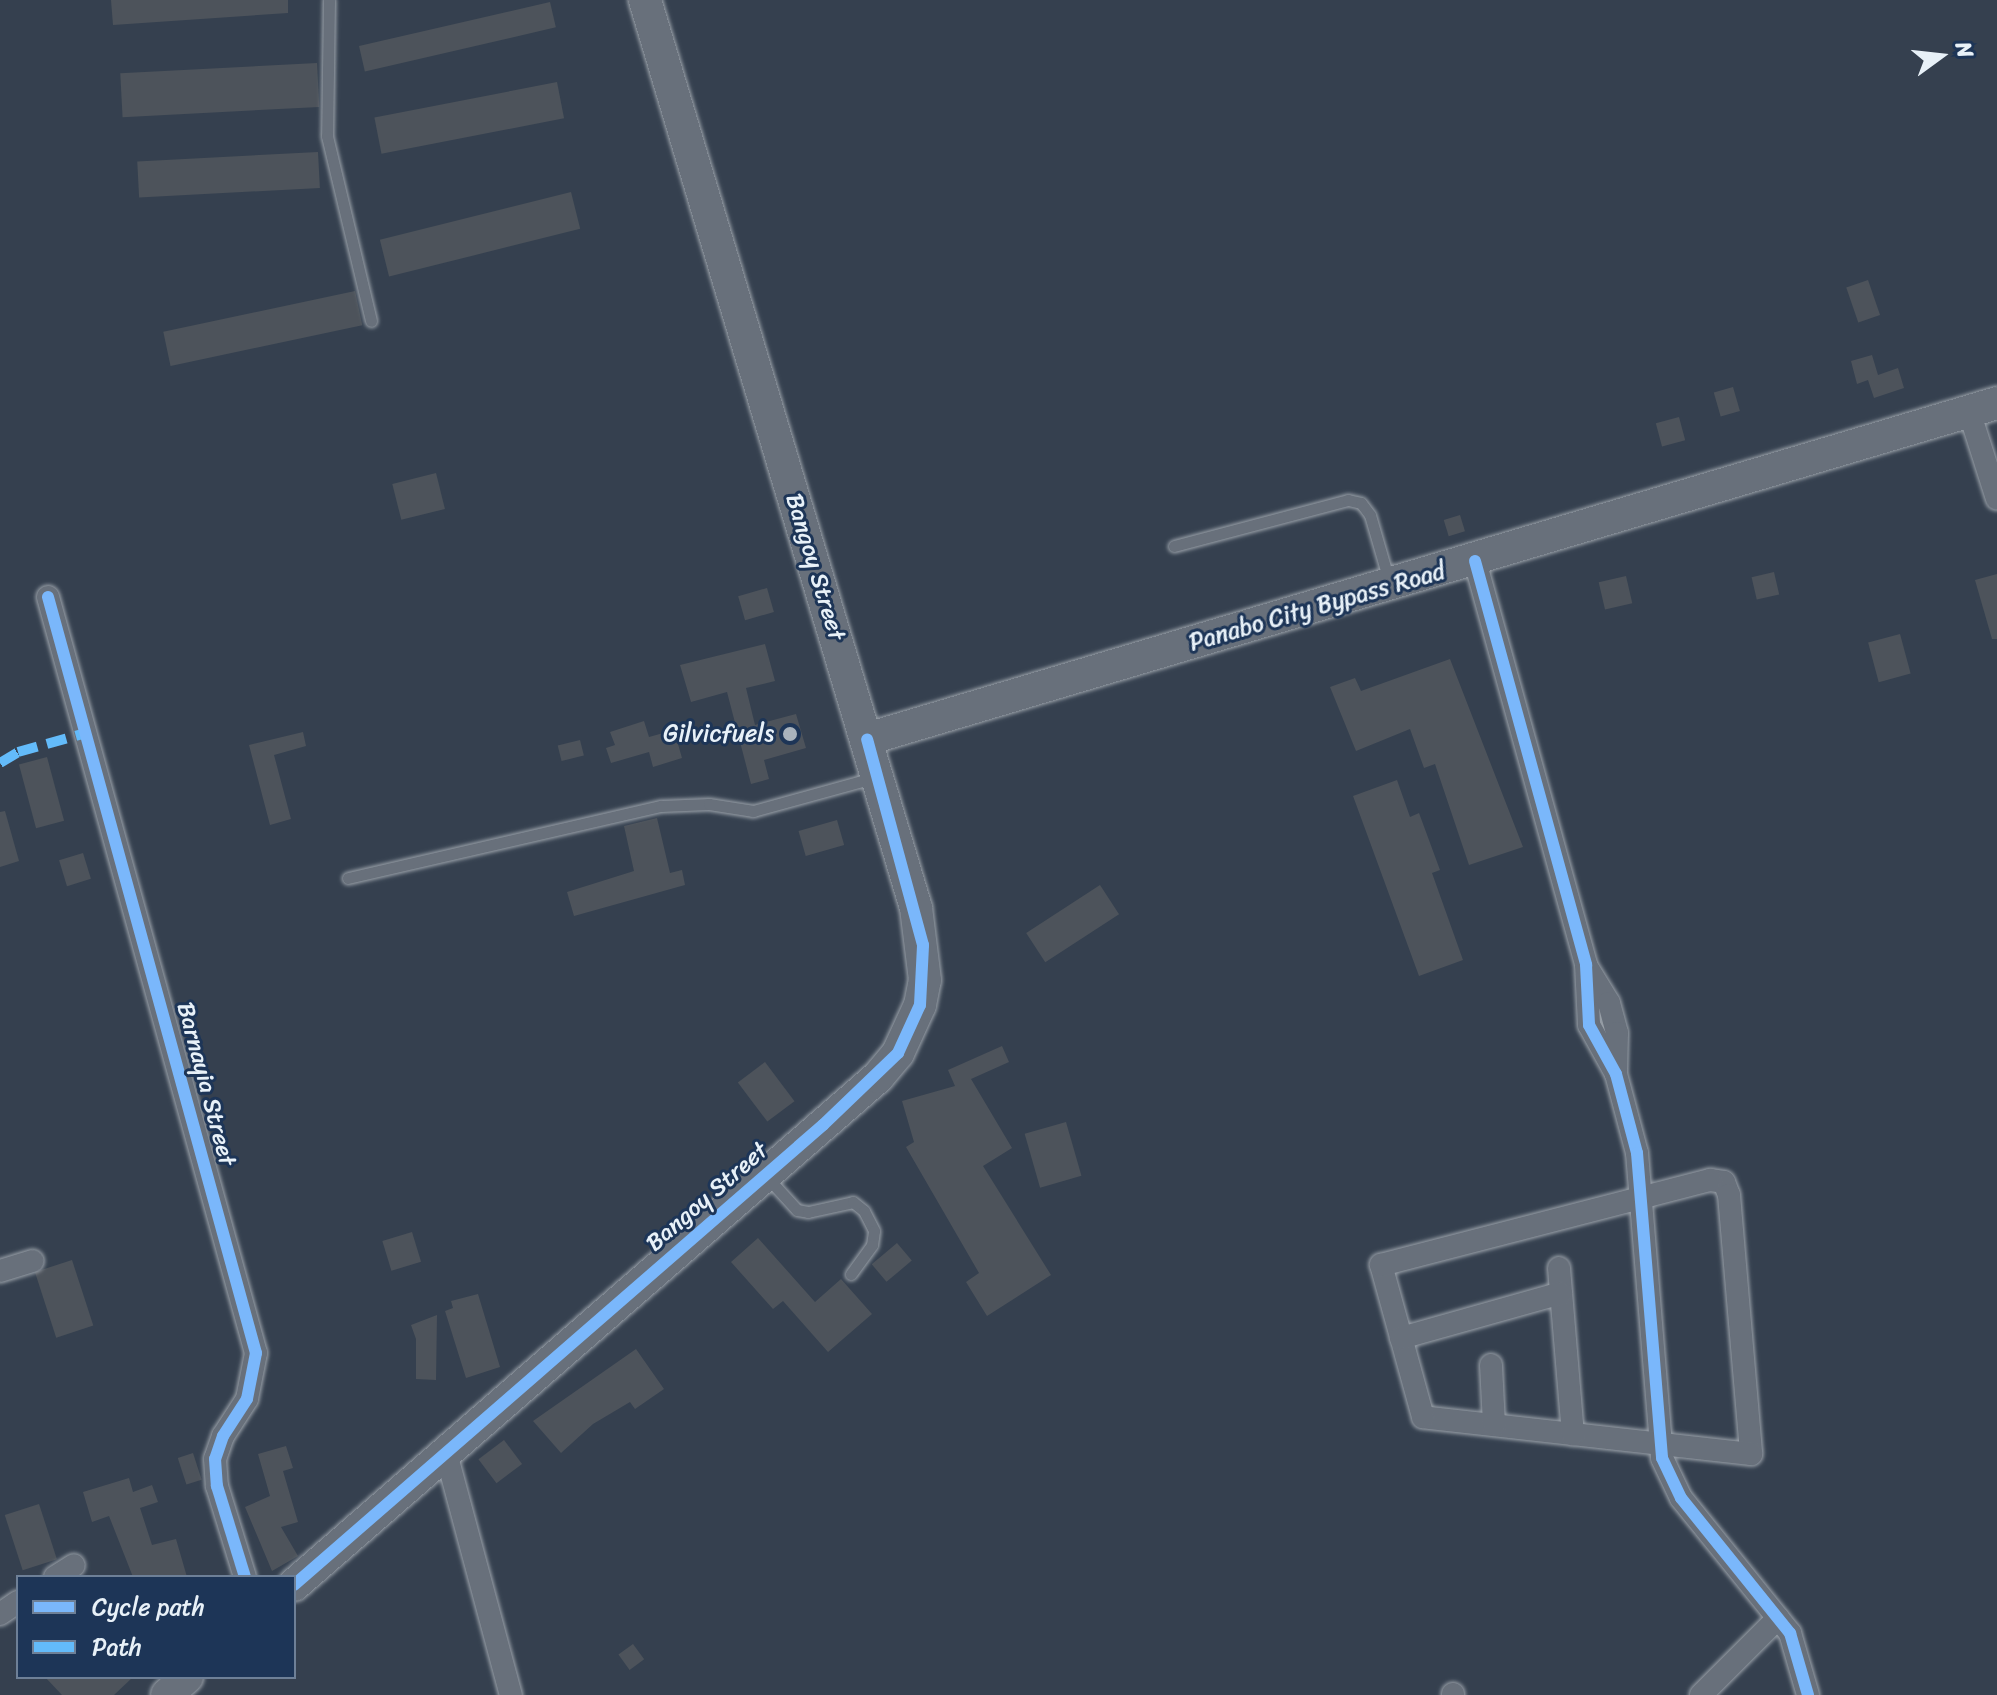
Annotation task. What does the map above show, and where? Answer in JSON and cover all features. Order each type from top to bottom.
[{"type":"main road","name":"Bangoy Street","points":[[296,1583],[878,1077],[898,1053],[920,1005],[925,980],[916,908],[645,0]]},
{"type":"main road","name":"Panabo City Bypass Road","points":[[867,739],[1475,561],[1983,407]]},
{"type":"main road","points":[[167,1695],[185,1679]]},
{"type":"street","points":[[1983,407],[1997,499]]},
{"type":"street","points":[[1475,561],[1586,965],[1589,1025],[1616,1074],[1634,1140],[1641,1196],[1658,1443],[1681,1498],[1793,1640],[1802,1691]]},
{"type":"street","name":"Barnayia Street","points":[[48,597],[256,1353],[247,1399],[223,1436],[215,1459],[217,1486],[244,1575]]},
{"type":"street","points":[[1716,1179],[1726,1185],[1751,1454],[1423,1417],[1401,1338],[1381,1265],[1716,1179]]},
{"type":"street","points":[[0,1271],[33,1261]]},
{"type":"street","points":[[1559,1268],[1573,1434]]},
{"type":"street","points":[[1401,1338],[1561,1293]]},
{"type":"street","points":[[1491,1365],[1494,1425]]},
{"type":"street","points":[[446,1453],[511,1695]]},
{"type":"street","points":[[1701,1695],[1778,1618]]},
{"type":"lane","points":[[329,0],[327,136],[371,321]]},
{"type":"lane","points":[[1174,546],[1348,500],[1361,503],[1370,515],[1390,586]]},
{"type":"lane","points":[[348,878],[661,806],[709,804],[753,811],[877,777]]},
{"type":"lane","points":[[765,1176],[797,1210],[853,1202],[864,1211],[874,1231],[872,1245],[851,1274]]},
{"type":"building","points":[[111,0],[288,0],[288,13],[113,25]]},
{"type":"building","points":[[550,2],[556,27],[365,71],[359,46]]},
{"type":"building","points":[[317,63],[319,107],[123,117],[120,73]]},
{"type":"building","points":[[557,82],[564,118],[381,154],[374,117]]},
{"type":"building","points":[[318,152],[320,188],[139,197],[137,161]]},
{"type":"building","points":[[571,192],[580,229],[389,277],[380,240]]},
{"type":"building","points":[[1868,280],[1880,315],[1858,322],[1846,287]]},
{"type":"building","points":[[355,291],[362,325],[171,366],[163,332]]},
{"type":"building","points":[[1872,355],[1878,375],[1898,368],[1904,388],[1874,398],[1868,380],[1857,384],[1851,361]]},
{"type":"building","points":[[1733,387],[1740,411],[1721,417],[1714,393]]},
{"type":"building","points":[[1679,417],[1685,440],[1662,446],[1656,423]]},
{"type":"building","points":[[436,473],[445,509],[401,520],[392,484]]},
{"type":"building","points":[[1460,515],[1465,531],[1449,536],[1444,520]]},
{"type":"building","points":[[1774,572],[1779,594],[1757,600],[1752,577]]},
{"type":"building","points":[[1997,574],[1997,639],[1992,639],[1975,580]]},
{"type":"building","points":[[1626,576],[1632,603],[1605,610],[1599,582]]},
{"type":"building","points":[[767,588],[774,612],[745,620],[738,596]]},
{"type":"building","points":[[1900,634],[1911,674],[1879,682],[1868,643]]},
{"type":"building","points":[[765,644],[775,681],[746,688],[755,725],[796,714],[806,748],[764,760],[769,779],[751,784],[727,692],[691,702],[680,665]]},
{"type":"building","points":[[1450,659],[1523,847],[1469,865],[1435,764],[1424,768],[1410,729],[1356,751],[1330,687],[1355,678],[1361,691]]},
{"type":"building","points":[[644,721],[649,737],[674,730],[682,758],[653,767],[649,752],[611,763],[606,748],[615,745],[610,732]]},
{"type":"building","points":[[303,732],[306,746],[274,755],[291,819],[270,825],[249,745]]},
{"type":"building","points":[[580,740],[584,756],[562,761],[558,746]]},
{"type":"building","points":[[47,757],[64,821],[36,828],[19,765]]},
{"type":"building","points":[[1397,780],[1410,817],[1419,813],[1440,870],[1432,873],[1463,960],[1419,976],[1353,796]]},
{"type":"building","points":[[5,811],[19,861],[0,867],[0,812]]},
{"type":"building","points":[[657,818],[670,873],[682,870],[685,885],[574,916],[567,892],[634,871],[624,826]]},
{"type":"building","points":[[837,820],[844,845],[806,856],[799,831]]},
{"type":"building","points":[[83,853],[91,879],[67,886],[59,860]]},
{"type":"building","points":[[1100,885],[1119,914],[1045,962],[1026,933]]},
{"type":"building","points":[[1002,1046],[1009,1062],[971,1079],[1012,1148],[983,1166],[1051,1275],[987,1316],[966,1282],[979,1273],[906,1147],[914,1142],[902,1101],[955,1086],[948,1070]]},
{"type":"building","points":[[765,1062],[794,1101],[767,1122],[738,1082]]},
{"type":"building","points":[[1066,1122],[1081,1176],[1040,1188],[1025,1134]]},
{"type":"building","points":[[412,1232],[421,1262],[391,1271],[382,1241]]},
{"type":"building","points":[[758,1238],[815,1302],[841,1279],[872,1314],[828,1352],[783,1301],[773,1309],[731,1262]]},
{"type":"building","points":[[897,1243],[912,1261],[887,1282],[872,1264]]},
{"type":"building","points":[[72,1260],[93,1326],[56,1338],[35,1272]]},
{"type":"building","points":[[478,1294],[500,1367],[466,1378],[445,1311],[453,1308],[451,1301]]},
{"type":"building","points":[[437,1315],[436,1380],[416,1379],[416,1339],[411,1325]]},
{"type":"building","points":[[636,1349],[664,1389],[635,1409],[630,1402],[593,1424],[561,1453],[533,1421]]},
{"type":"building","points":[[504,1440],[522,1464],[496,1483],[478,1459]]},
{"type":"building","points":[[286,1446],[293,1468],[283,1471],[298,1522],[281,1527],[298,1556],[272,1571],[245,1507],[270,1496],[258,1454]]},
{"type":"building","points":[[193,1453],[202,1480],[186,1485],[178,1458]]},
{"type":"building","points":[[129,1478],[133,1492],[152,1485],[158,1502],[140,1508],[152,1545],[176,1539],[186,1575],[132,1575],[109,1516],[92,1522],[83,1492]]},
{"type":"building","points":[[39,1504],[57,1559],[23,1570],[5,1515]]},
{"type":"building","points":[[633,1644],[644,1659],[630,1670],[618,1655]]},
{"type":"building","points":[[47,1679],[131,1679],[114,1695],[62,1695]]},
{"type":"marked path","points":[[0,763],[18,752],[86,733]]},
{"type":"cycle path","points":[[1475,561],[1586,965],[1589,1025],[1616,1074],[1637,1153],[1662,1458],[1681,1498],[1790,1633],[1808,1695]]},
{"type":"cycle path","points":[[48,597],[256,1353],[247,1399],[223,1436],[215,1459],[217,1486],[244,1575]]},
{"type":"cycle path","points":[[296,1583],[823,1125],[898,1053],[920,1005],[923,945],[867,739]]},
{"type":"place","name":"Gilvicfuels","points":[[790,734]]}]
